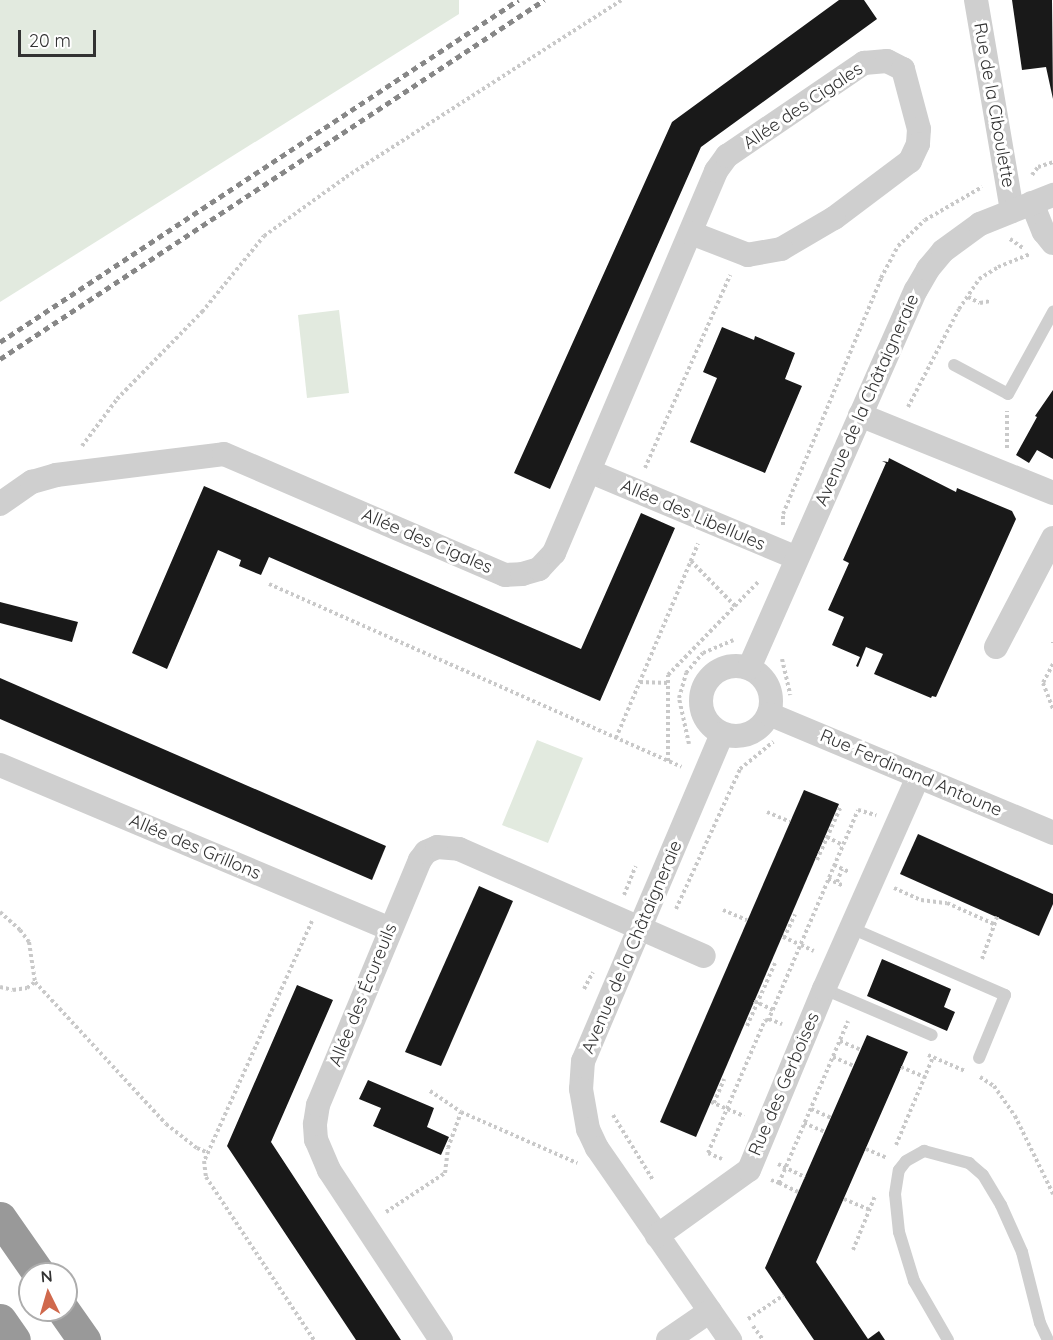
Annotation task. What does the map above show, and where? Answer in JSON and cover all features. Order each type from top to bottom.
[{"type":"highway","points":[[0,1218],[31,1262]]},
{"type":"highway","points":[[0,1320],[14,1340]]},
{"type":"highway","points":[[71,1322],[84,1340]]},
{"type":"street","name":"Rue de la Ciboulette","points":[[975,0],[1032,203],[1044,232],[1053,243]]},
{"type":"street","name":"Allée des Cigales","points":[[0,504],[32,482],[56,475],[224,454],[505,575],[522,574],[539,569],[554,553],[716,171],[727,156],[864,63],[887,61],[903,69],[919,129],[918,144],[910,161],[834,218],[781,249],[757,255],[740,252],[691,233]]},
{"type":"street","name":"Avenue de la Châtaigneraie","points":[[749,668],[916,290],[928,269],[960,236],[980,224],[1032,203]]},
{"type":"street","points":[[860,415],[1053,494]]},
{"type":"street","name":"Allée des Libellules","points":[[589,471],[797,558]]},
{"type":"street","points":[[996,647],[1053,538]]},
{"type":"street","points":[[727,666],[749,668],[757,672],[769,687],[771,705],[769,714],[758,729],[749,734],[741,736],[722,734],[705,719],[700,698],[703,688],[717,670],[727,666]]},
{"type":"street","name":"Rue Ferdinand Antoune","points":[[769,714],[1053,833]]},
{"type":"street","name":"Avenue de la Châtaigneraie","points":[[722,734],[583,1061],[580,1089],[588,1129],[597,1148],[730,1340]]},
{"type":"street","name":"Allée des Grillons","points":[[0,765],[390,929]]},
{"type":"street","name":"Rue des Gerboises","points":[[657,1236],[748,1171],[918,777]]},
{"type":"street","name":"Allée des Écureuils","points":[[441,1340],[322,1156],[315,1124],[318,1105],[420,860],[431,850],[449,847],[470,853],[704,956]]},
{"type":"street","points":[[668,1340],[710,1311]]},
{"type":"lane","points":[[954,365],[1008,394],[1053,312]]},
{"type":"lane","points":[[851,928],[1005,995],[979,1058]]},
{"type":"lane","points":[[822,995],[932,1035]]},
{"type":"lane","points":[[948,1340],[914,1281],[899,1232],[895,1194],[899,1170],[906,1161],[924,1151],[969,1163],[983,1175],[1001,1205],[1022,1252],[1040,1323],[1048,1340]]},
{"type":"path","points":[[56,475],[88,439],[117,399],[202,312],[264,236],[346,177],[622,0]]},
{"type":"path","points":[[636,491],[740,252]]},
{"type":"path","points":[[896,429],[980,279],[998,267],[1031,254]]},
{"type":"path","points":[[968,297],[980,303],[990,301]]},
{"type":"path","points":[[998,471],[1007,451],[1008,394]]},
{"type":"path","points":[[616,738],[708,521]]},
{"type":"path","points":[[691,561],[735,606]]},
{"type":"path","points":[[668,761],[668,675],[766,574]]},
{"type":"path","points":[[269,584],[668,761],[732,787]]},
{"type":"path","points":[[1053,664],[1042,683],[1053,709]]},
{"type":"path","points":[[640,682],[668,683]]},
{"type":"path","points":[[817,860],[841,806]]},
{"type":"path","points":[[767,812],[790,822]]},
{"type":"path","points":[[826,837],[843,844]]},
{"type":"path","points":[[836,882],[843,869]]},
{"type":"path","points":[[873,878],[921,900],[946,903],[996,925]]},
{"type":"path","points":[[314,1340],[206,1177],[204,1161],[321,901]]},
{"type":"path","points":[[723,910],[747,920]]},
{"type":"path","points":[[0,912],[20,930],[29,942],[34,982],[166,1124],[197,1148],[208,1153]]},
{"type":"path","points":[[795,914],[783,937],[800,944]]},
{"type":"path","points":[[982,959],[998,917]]},
{"type":"path","points":[[747,1026],[775,963]]},
{"type":"path","points":[[0,987],[13,990],[27,988],[34,982]]},
{"type":"path","points":[[822,995],[851,1014],[848,1021],[858,1025]]},
{"type":"path","points":[[756,1002],[773,1010]]},
{"type":"path","points":[[840,1041],[861,1050]]},
{"type":"path","points":[[925,1054],[991,1082],[1015,1116],[1053,1194]]},
{"type":"path","points":[[833,1057],[854,1066]]},
{"type":"path","points":[[901,1067],[925,1077]]},
{"type":"path","points":[[723,1079],[712,1102],[767,1126]]},
{"type":"path","points":[[430,1091],[461,1112],[578,1163]]},
{"type":"path","points":[[811,1109],[831,1118]]},
{"type":"path","points":[[366,1226],[445,1173],[448,1148],[461,1112]]},
{"type":"path","points":[[804,1123],[825,1132]]},
{"type":"path","points":[[778,1183],[798,1192]]},
{"type":"path","points":[[844,1199],[870,1210]]},
{"type":"path","points":[[748,1319],[784,1295]]},
{"type":"shaded area","points":[[0,0],[459,0],[459,14],[0,302]]},
{"type":"shaded area","points":[[339,310],[349,393],[307,398],[298,315]]},
{"type":"shaded area","points":[[537,740],[583,758],[548,843],[502,825]]},
{"type":"building","points":[[839,0],[864,0],[877,19],[701,147],[550,489],[514,473],[672,122]]},
{"type":"building","points":[[1012,0],[1052,0],[1053,99],[1046,67],[1022,70]]},
{"type":"building","points":[[722,327],[754,340],[755,336],[795,353],[785,379],[802,386],[765,473],[690,442],[717,378],[703,372]]},
{"type":"building","points":[[1053,390],[1053,459],[1037,450],[1029,463],[1016,455],[1037,417],[1035,416]]},
{"type":"building","points":[[889,458],[956,492],[957,488],[1012,511],[1016,519],[936,697],[931,698],[874,674],[883,654],[866,647],[858,667],[856,666],[860,657],[832,645],[844,617],[828,610],[849,563],[843,560],[886,463],[882,461],[888,462]]},
{"type":"building","points":[[204,486],[581,649],[641,513],[675,528],[600,701],[269,557],[261,575],[239,566],[241,560],[218,550],[167,669],[132,653]]},
{"type":"building","points":[[0,602],[78,622],[72,642],[0,623]]},
{"type":"building","points":[[0,678],[386,846],[372,880],[0,719]]},
{"type":"building","points":[[804,790],[839,804],[696,1137],[660,1122]]},
{"type":"building","points":[[918,834],[1053,894],[1053,904],[1039,936],[900,874]]},
{"type":"building","points":[[479,886],[513,901],[441,1066],[405,1052]]},
{"type":"building","points":[[882,959],[951,989],[944,1007],[955,1012],[947,1031],[867,996]]},
{"type":"building","points":[[297,985],[333,1000],[271,1142],[401,1340],[356,1340],[227,1146]]},
{"type":"building","points":[[867,1035],[908,1052],[816,1262],[868,1339],[879,1331],[885,1340],[814,1340],[765,1268]]},
{"type":"building","points":[[368,1080],[434,1108],[427,1127],[449,1137],[441,1155],[373,1126],[381,1108],[359,1099]]},
{"type":"railway","points":[[0,342],[518,0]]},
{"type":"railway","points":[[0,359],[544,0]]}]
